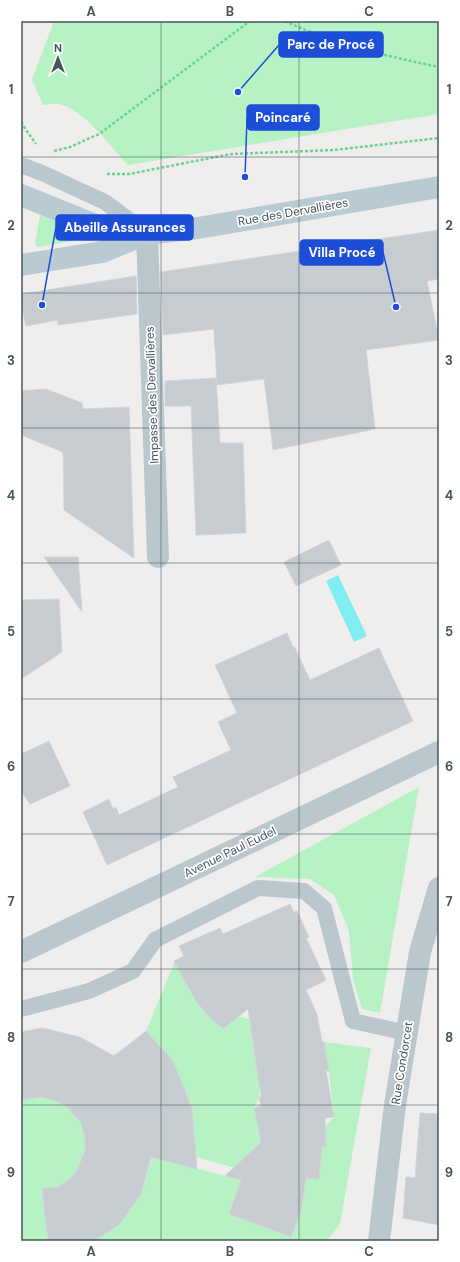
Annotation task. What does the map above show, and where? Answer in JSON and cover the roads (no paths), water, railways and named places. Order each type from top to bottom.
[{"type":"main road","name":"Rue des Dervallières","points":[[21,265],[102,252],[147,234],[198,228],[439,187]]},
{"type":"main road","name":"Rue des Dervallières","points":[[21,194],[100,227],[147,234]]},
{"type":"street","name":"Impasse des Dervallières","points":[[147,234],[158,557]]},
{"type":"street","name":"Avenue Paul Eudel","points":[[21,952],[439,752]]},
{"type":"street","name":"Rue Condorcet","points":[[379,1241],[395,1105],[420,952],[439,888]]},
{"type":"lane","points":[[21,165],[105,202],[147,234]]},
{"type":"lane","points":[[21,1009],[89,991],[133,971],[155,940],[258,888],[304,891],[324,908],[353,1021],[407,1032]]},
{"type":"water","points":[[338,575],[367,636],[354,642],[326,581]]},
{"type":"place","name":"Parc de Procé","points":[[238,92]]},
{"type":"place","name":"Poincaré","points":[[245,177]]},
{"type":"place","name":"Abeille Assurances","points":[[42,305]]},
{"type":"place","name":"Villa Procé","points":[[396,307]]}]
